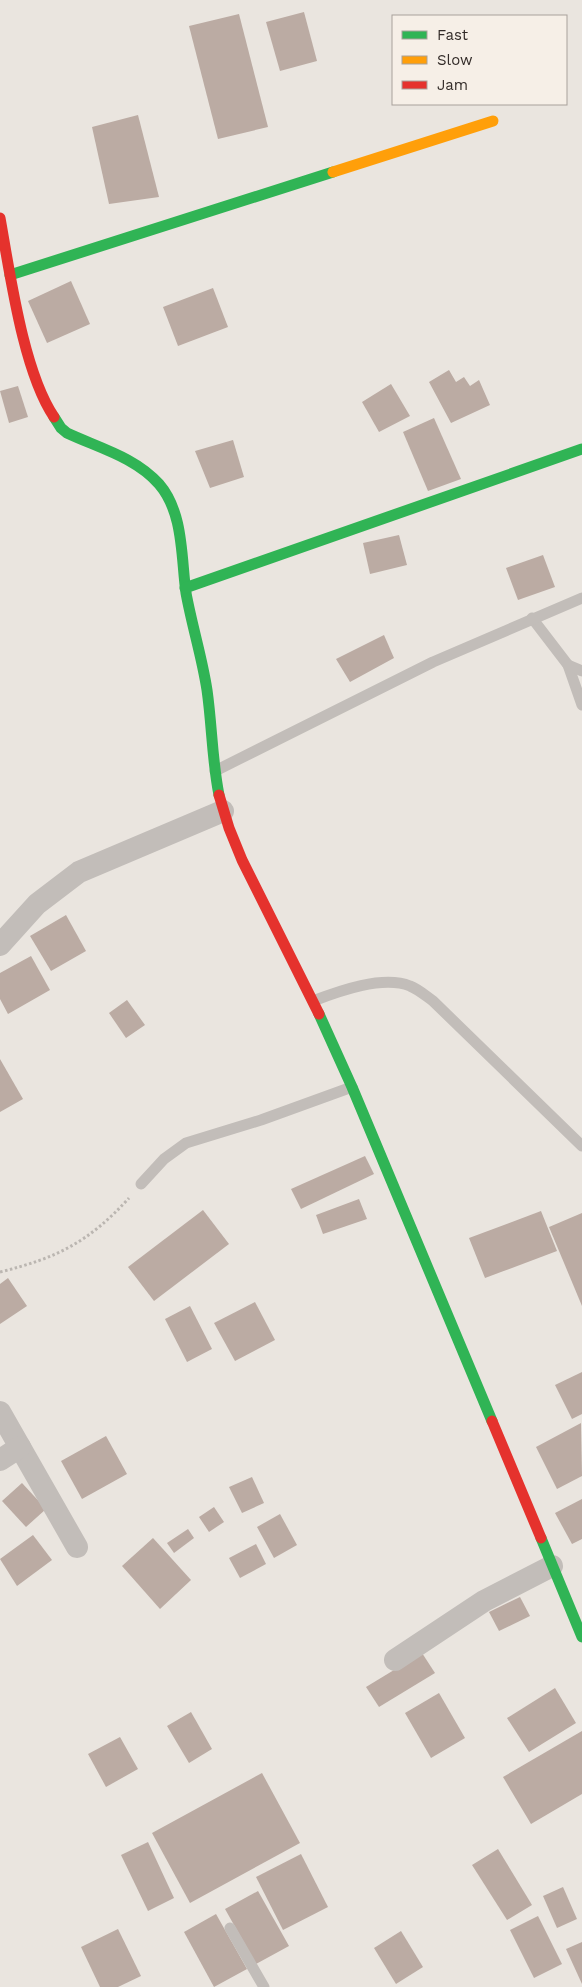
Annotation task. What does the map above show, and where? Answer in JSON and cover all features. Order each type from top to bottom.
[{"type":"street","points":[[10,275],[494,121]]},
{"type":"street","points":[[0,218],[10,275],[33,365],[50,415],[63,431],[118,454],[159,483],[173,506],[180,540],[186,588],[207,689],[216,771],[223,811],[243,861],[314,1001],[352,1087],[552,1566],[576,1610],[582,1637]]},
{"type":"street","points":[[186,588],[369,525],[582,448]]},
{"type":"street","points":[[0,944],[37,904],[79,872],[223,811]]},
{"type":"street","points":[[0,1412],[77,1547]]},
{"type":"street","points":[[0,1460],[20,1447]]},
{"type":"street","points":[[395,1660],[484,1601],[552,1566]]},
{"type":"lane","points":[[216,771],[432,662],[582,598]]},
{"type":"lane","points":[[532,618],[568,665],[582,705]]},
{"type":"lane","points":[[568,665],[582,671]]},
{"type":"lane","points":[[314,1001],[339,991],[387,982],[410,986],[433,1001],[582,1146]]},
{"type":"lane","points":[[141,1184],[164,1159],[186,1143],[261,1120],[352,1087]]},
{"type":"lane","points":[[230,1928],[264,1987]]},
{"type":"path","points":[[0,1272],[48,1259],[72,1248],[114,1214],[141,1184]]},
{"type":"building","points":[[304,12],[317,61],[280,71],[266,22]]},
{"type":"building","points":[[239,14],[268,127],[218,139],[189,26]]},
{"type":"building","points":[[138,115],[159,197],[109,204],[92,127]]},
{"type":"building","points":[[71,281],[90,324],[47,343],[28,301]]},
{"type":"building","points":[[213,288],[228,327],[178,346],[163,307]]},
{"type":"building","points":[[449,370],[456,382],[464,377],[470,386],[479,380],[490,405],[451,423],[429,382]]},
{"type":"building","points":[[391,384],[410,416],[379,432],[362,402]]},
{"type":"building","points":[[18,386],[28,417],[9,423],[0,391]]},
{"type":"building","points":[[434,418],[461,479],[428,491],[403,432]]},
{"type":"building","points":[[233,440],[244,477],[210,488],[195,451]]},
{"type":"building","points":[[399,535],[407,565],[370,574],[363,543]]},
{"type":"building","points":[[543,555],[555,587],[518,600],[506,568]]},
{"type":"building","points":[[384,635],[394,658],[350,682],[336,659]]},
{"type":"building","points":[[66,915],[86,951],[51,971],[30,936]]},
{"type":"building","points":[[31,956],[50,990],[8,1014],[0,999],[0,973]]},
{"type":"building","points":[[127,1000],[145,1025],[126,1038],[109,1013]]},
{"type":"building","points":[[0,1059],[23,1099],[0,1112]]},
{"type":"building","points":[[365,1156],[374,1174],[301,1209],[291,1189]]},
{"type":"building","points":[[359,1199],[367,1219],[323,1234],[316,1215]]},
{"type":"building","points":[[203,1210],[229,1244],[154,1301],[128,1267]]},
{"type":"building","points":[[541,1211],[557,1251],[485,1278],[469,1238]]},
{"type":"building","points":[[582,1213],[582,1306],[549,1227]]},
{"type":"building","points":[[8,1278],[27,1306],[0,1324],[0,1284]]},
{"type":"building","points":[[255,1302],[275,1340],[235,1361],[214,1323]]},
{"type":"building","points":[[190,1306],[212,1349],[187,1362],[165,1319]]},
{"type":"building","points":[[582,1372],[582,1414],[572,1419],[555,1385]]},
{"type":"building","points":[[581,1423],[582,1476],[557,1489],[536,1447]]},
{"type":"building","points":[[106,1436],[127,1474],[82,1499],[61,1461]]},
{"type":"building","points":[[252,1477],[264,1503],[242,1513],[229,1487]]},
{"type":"building","points":[[22,1483],[46,1509],[26,1527],[2,1501]]},
{"type":"building","points":[[582,1499],[582,1539],[572,1544],[555,1513]]},
{"type":"building","points":[[214,1507],[224,1522],[209,1532],[199,1517]]},
{"type":"building","points":[[280,1514],[297,1545],[274,1558],[257,1527]]},
{"type":"building","points":[[188,1529],[194,1538],[174,1553],[167,1543]]},
{"type":"building","points":[[33,1535],[52,1560],[17,1586],[0,1559]]},
{"type":"building","points":[[153,1538],[191,1580],[160,1609],[122,1566]]},
{"type":"building","points":[[256,1544],[266,1564],[240,1578],[229,1558]]},
{"type":"building","points":[[520,1597],[530,1616],[499,1631],[489,1612]]},
{"type":"building","points":[[422,1653],[435,1673],[379,1707],[366,1687]]},
{"type":"building","points":[[555,1688],[576,1723],[529,1752],[507,1718]]},
{"type":"building","points":[[439,1693],[465,1738],[431,1758],[405,1713]]},
{"type":"building","points":[[191,1712],[212,1749],[189,1763],[167,1726]]},
{"type":"building","points":[[582,1731],[582,1794],[531,1824],[503,1777]]},
{"type":"building","points":[[120,1737],[138,1769],[106,1787],[88,1754]]},
{"type":"building","points":[[262,1773],[300,1843],[190,1903],[152,1833]]},
{"type":"building","points":[[148,1842],[174,1898],[148,1911],[121,1855]]},
{"type":"building","points":[[498,1849],[532,1905],[507,1920],[472,1865]]},
{"type":"building","points":[[301,1854],[328,1907],[283,1930],[256,1877]]},
{"type":"building","points":[[563,1887],[577,1919],[557,1928],[543,1896]]},
{"type":"building","points":[[258,1891],[289,1946],[256,1964],[225,1909]]},
{"type":"building","points":[[216,1914],[247,1969],[214,1987],[184,1932]]},
{"type":"building","points":[[538,1916],[562,1964],[534,1978],[510,1930]]},
{"type":"building","points":[[118,1929],[141,1976],[118,1987],[100,1987],[81,1947]]},
{"type":"building","points":[[401,1931],[423,1967],[396,1984],[374,1948]]},
{"type":"building","points":[[582,1942],[582,1984],[566,1949]]},
{"type":"traffic: fast","points":[[10,275],[333,172]]},
{"type":"traffic: fast","points":[[54,417],[61,428],[67,433],[116,454],[139,467],[159,484],[173,508],[180,536],[186,593],[207,690],[219,795]]},
{"type":"traffic: fast","points":[[185,588],[582,449]]},
{"type":"traffic: fast","points":[[319,1014],[352,1087],[492,1421]]},
{"type":"traffic: fast","points":[[541,1538],[582,1637]]},
{"type":"traffic: slow","points":[[333,172],[493,121]]},
{"type":"traffic: jam","points":[[0,218],[13,293],[26,348],[43,397],[54,417]]},
{"type":"traffic: jam","points":[[219,795],[229,828],[242,860],[319,1014]]},
{"type":"traffic: jam","points":[[492,1421],[541,1538]]}]
